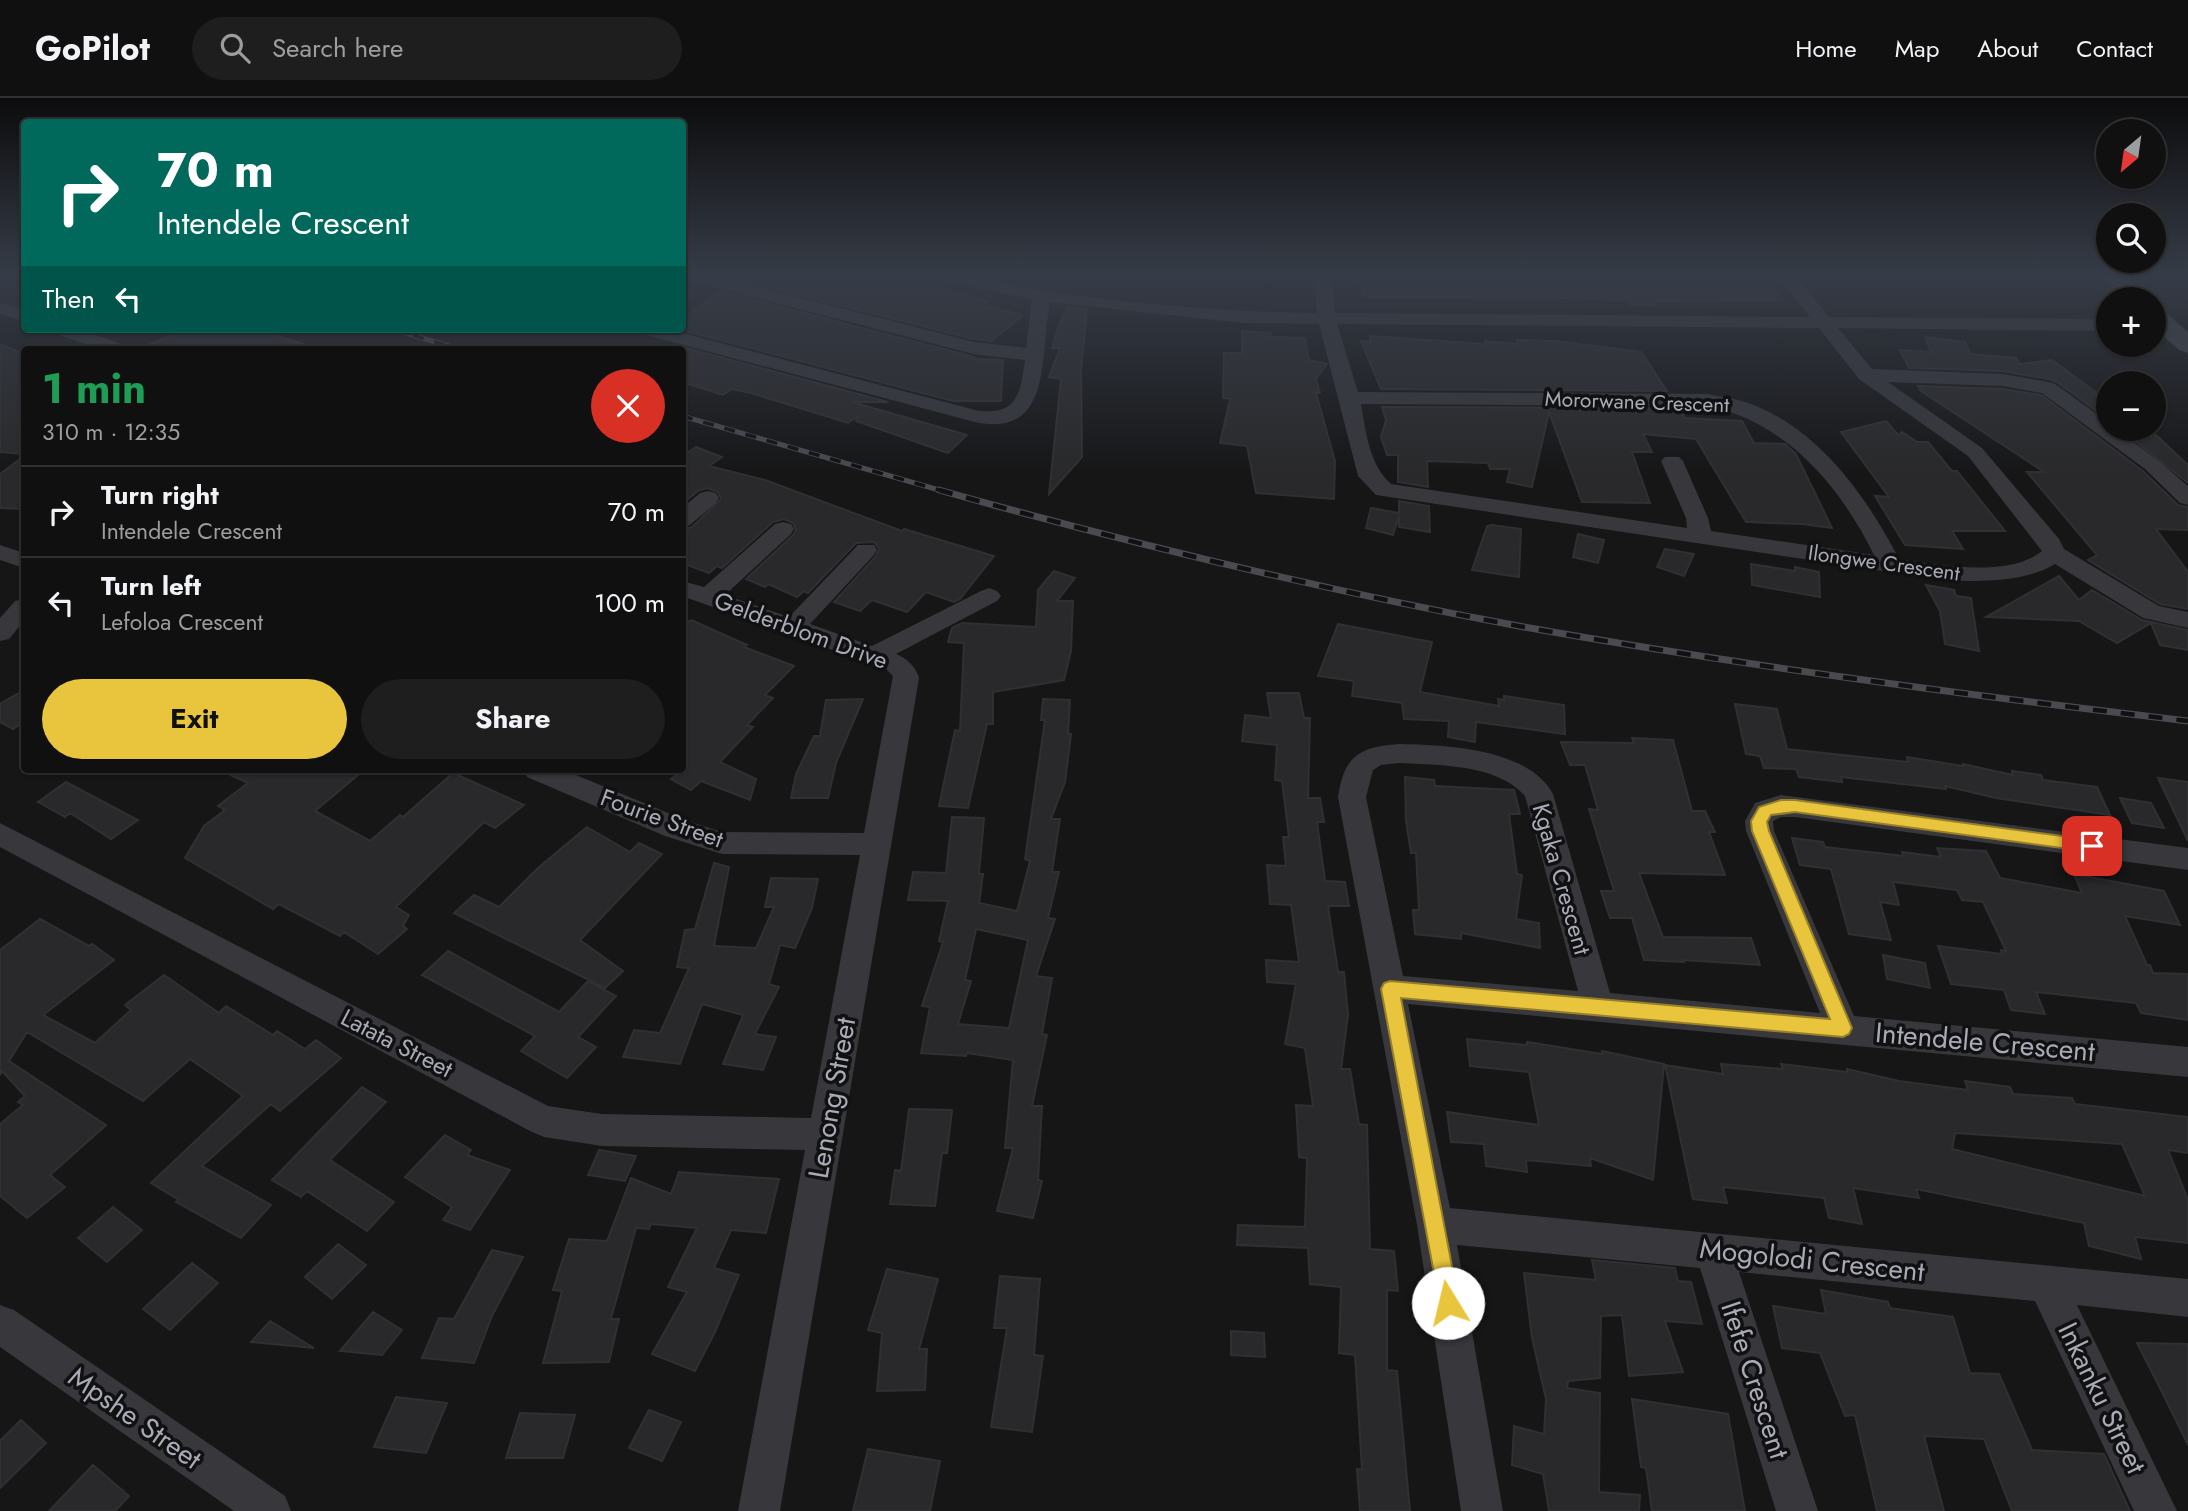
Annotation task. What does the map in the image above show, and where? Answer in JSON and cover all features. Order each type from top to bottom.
[{"type":"main road","points":[[2175,342],[2188,355]]},
{"type":"street","points":[[695,342],[996,421],[1010,418],[1023,407],[1035,342]]},
{"type":"street","points":[[950,342],[974,348],[1034,355]]},
{"type":"street","name":"Ilongwe Crescent","points":[[1333,342],[1369,476],[1384,490],[1891,566],[1979,574],[2043,563],[2054,553]]},
{"type":"street","points":[[1840,342],[1866,375],[1975,452],[2041,531],[2054,553],[2152,612],[2188,620]]},
{"type":"street","points":[[1866,375],[2002,380],[2048,388],[2152,465],[2188,498]]},
{"type":"street","name":"Mororwane Crescent","points":[[1350,398],[1708,400],[1733,403],[1755,412],[1828,466],[1871,527],[1891,566]]},
{"type":"street","points":[[1672,461],[1697,519],[1700,536]]},
{"type":"street","points":[[686,517],[708,499]]},
{"type":"street","points":[[708,597],[783,529]]},
{"type":"street","points":[[794,627],[866,550]]},
{"type":"street","points":[[0,552],[21,560]]},
{"type":"street","name":"Gelderblom Drive","points":[[686,589],[875,655],[900,667],[905,673],[906,686]]},
{"type":"street","points":[[875,655],[989,596]]},
{"type":"street","points":[[0,633],[21,610]]},
{"type":"street","name":"Lenong Street","points":[[759,1511],[906,686]]},
{"type":"street","name":"Kgaka Crescent","points":[[1390,989],[1352,797],[1357,771],[1367,760],[1383,753],[1402,752],[1489,764],[1506,769],[1521,775],[1539,794],[1598,1006]]},
{"type":"street","name":"Fourie Street","points":[[544,773],[676,828],[722,843],[876,845]]},
{"type":"street","points":[[1843,1028],[1760,831],[1759,821],[1765,811],[1781,806],[1795,806],[2188,859]]},
{"type":"street","name":"Latata Street","points":[[0,834],[544,1121],[602,1130],[825,1134]]},
{"type":"street","points":[[1390,989],[1435,1225],[1482,1511]]},
{"type":"street","name":"Intendele Crescent","points":[[1390,989],[1843,1028],[2188,1062]]},
{"type":"street","name":"Mogolodi Crescent","points":[[1435,1225],[2188,1298]]},
{"type":"street","name":"Ifefe Crescent","points":[[1713,1250],[1797,1511]]},
{"type":"street","name":"Inkanku Street","points":[[2047,1285],[2156,1511]]},
{"type":"street","name":"Mpshe Street","points":[[0,1324],[270,1511]]},
{"type":"building","points":[[156,342],[297,342],[307,345],[307,346],[147,346]]},
{"type":"building","points":[[728,342],[916,342],[974,357],[972,359],[1003,360],[1001,401],[953,401]]},
{"type":"building","points":[[1054,342],[1084,342],[1081,371],[1082,457],[1049,494],[1061,379],[1049,377],[1060,348],[1052,348]]},
{"type":"building","points":[[1242,342],[1306,342],[1309,360],[1327,364],[1316,379],[1320,393],[1316,393],[1335,461],[1334,499],[1256,493],[1247,446],[1220,443],[1230,399],[1223,398],[1224,353],[1242,353]]},
{"type":"building","points":[[1361,342],[1563,342],[1641,352],[1667,391],[1381,389]]},
{"type":"building","points":[[1927,342],[1965,342],[1970,354],[2016,358],[2020,364],[2052,360],[2096,392],[2096,410],[2049,379],[2002,371],[1909,368],[1900,350],[1931,352]]},
{"type":"building","points":[[0,344],[21,353],[21,454],[0,452]]},
{"type":"building","points":[[686,348],[888,402],[852,402],[967,435],[948,453],[856,421],[858,416],[848,423],[751,393],[731,389],[723,395],[686,383]]},
{"type":"building","points":[[1918,386],[2002,389],[2041,395],[2096,436],[2096,441],[2103,441],[2143,471],[2178,505],[2188,507],[2188,530],[2156,529],[2188,572],[2188,609],[2160,604],[2088,560],[2097,555],[2027,472],[2044,472],[1921,391]]},
{"type":"building","points":[[1382,407],[1679,408],[1685,418],[1742,421],[1754,443],[1785,444],[1796,454],[1832,528],[1746,522],[1696,439],[1643,434],[1652,452],[1632,452],[1650,503],[1582,502],[1549,412],[1532,487],[1507,482],[1510,469],[1490,469],[1488,463],[1427,461],[1428,487],[1398,482],[1398,455],[1387,455],[1381,437],[1386,420]]},
{"type":"building","points":[[1886,421],[1898,435],[1902,432],[1917,442],[1928,442],[1952,471],[1957,471],[2005,531],[1952,531],[1963,549],[1905,545],[1875,496],[1889,497],[1841,432]]},
{"type":"building","points":[[2135,441],[2162,441],[2188,465],[2188,483]]},
{"type":"building","points":[[696,447],[722,457],[709,466],[765,480],[902,531],[904,529],[994,556],[960,599],[954,602],[926,592],[907,612],[872,600],[860,611],[834,602],[876,556],[879,549],[874,542],[856,543],[808,593],[804,591],[797,597],[768,584],[765,587],[746,579],[793,535],[796,530],[793,523],[784,519],[773,522],[722,568],[717,566],[709,573],[686,564],[686,529],[692,527],[721,499],[718,492],[707,488],[698,491],[686,501],[686,453]]},
{"type":"building","points":[[21,458],[21,509],[0,508],[0,474]]},
{"type":"building","points":[[1399,501],[1429,506],[1430,532],[1399,527],[1399,516],[1393,535],[1366,528],[1371,508],[1399,513]]},
{"type":"building","points":[[1487,526],[1521,529],[1519,577],[1472,570]]},
{"type":"building","points":[[1578,534],[1604,540],[1598,563],[1573,557]]},
{"type":"building","points":[[1665,549],[1694,554],[1684,576],[1657,567]]},
{"type":"building","points":[[1751,564],[1795,571],[1795,567],[1819,572],[1820,597],[1752,585]]},
{"type":"building","points":[[1054,571],[1075,578],[1057,601],[1073,601],[1071,651],[1064,680],[993,692],[993,724],[987,724],[968,808],[939,806],[955,730],[960,731],[964,643],[948,642],[952,628],[962,623],[1036,627],[1038,590]]},
{"type":"building","points":[[2059,576],[2079,600],[2092,590],[2142,620],[2188,630],[2188,650],[2160,645],[2151,623],[2117,643],[2079,621],[1986,617]]},
{"type":"building","points":[[1926,585],[1954,590],[1956,596],[1971,598],[1979,651],[1945,644],[1940,611]]},
{"type":"building","points":[[691,620],[747,645],[744,647],[794,666],[765,695],[773,698],[747,725],[753,727],[720,762],[756,779],[750,800],[701,781],[691,790],[671,779],[678,773],[686,773],[686,624]]},
{"type":"building","points":[[1338,624],[1432,642],[1420,692],[1499,706],[1498,699],[1504,700],[1504,696],[1564,705],[1565,734],[1476,722],[1475,742],[1448,737],[1449,721],[1404,719],[1402,703],[1352,696],[1354,681],[1318,676]]},
{"type":"building","points":[[21,692],[21,724],[13,729],[0,722],[0,704]]},
{"type":"building","points":[[1267,693],[1299,693],[1304,718],[1310,718],[1308,798],[1320,798],[1324,822],[1317,822],[1325,881],[1345,882],[1349,906],[1328,906],[1338,972],[1344,972],[1348,1015],[1341,1069],[1350,1069],[1359,1124],[1367,1125],[1370,1249],[1394,1251],[1398,1291],[1387,1290],[1387,1370],[1397,1371],[1410,1511],[1360,1511],[1357,1469],[1362,1470],[1355,1355],[1339,1353],[1341,1287],[1310,1284],[1308,1248],[1237,1245],[1238,1225],[1305,1227],[1307,1158],[1299,1157],[1296,1105],[1313,1106],[1305,1048],[1285,1044],[1296,984],[1267,982],[1266,960],[1299,962],[1291,905],[1270,904],[1267,865],[1286,866],[1283,837],[1289,837],[1282,781],[1275,780],[1277,745],[1242,741],[1245,715],[1271,718]]},
{"type":"building","points":[[863,699],[836,763],[828,798],[791,798],[796,774],[814,736],[820,736],[826,700]]},
{"type":"building","points":[[1043,699],[1070,700],[1068,734],[1071,734],[1065,782],[1051,819],[1060,819],[1052,872],[1059,872],[1048,918],[1055,919],[1036,976],[1052,978],[1042,1034],[1047,1035],[1032,1106],[1042,1106],[1038,1180],[1042,1181],[1033,1218],[997,1211],[1013,1148],[1005,1148],[1013,1060],[967,1053],[966,1056],[921,1053],[930,1007],[922,1006],[943,942],[939,941],[948,901],[908,900],[913,872],[946,873],[952,817],[984,818],[979,874],[983,874],[979,903],[1017,911],[1030,861],[1025,859],[1045,720],[1041,720]],"holes":[[[976,929],[1028,940],[1009,1028],[958,1024],[971,981],[965,980]]]},
{"type":"building","points":[[1735,704],[1777,709],[1787,749],[1908,762],[1907,757],[1963,764],[2013,775],[2012,771],[2041,775],[2043,780],[2097,787],[2110,815],[1996,798],[1945,786],[1946,789],[1841,777],[1842,782],[1799,777],[1796,769],[1764,768],[1760,756],[1746,754]]},
{"type":"building","points":[[1632,738],[1673,740],[1692,811],[1705,811],[1715,832],[1709,832],[1725,875],[1639,873],[1663,937],[1751,938],[1760,965],[1644,960],[1632,918],[1610,918],[1601,891],[1614,891],[1589,809],[1598,810],[1585,765],[1570,765],[1561,742],[1634,743]]},
{"type":"building","points":[[226,773],[360,773],[315,811],[370,841],[400,815],[403,817],[453,773],[524,805],[495,828],[484,822],[396,907],[409,915],[403,926],[407,929],[378,954],[344,932],[340,936],[279,904],[273,909],[185,858],[204,826],[225,810],[218,806],[248,783]]},
{"type":"building","points":[[1405,777],[1434,780],[1435,786],[1514,790],[1520,814],[1509,814],[1517,874],[1522,875],[1516,919],[1539,923],[1540,948],[1461,933],[1461,939],[1415,934],[1413,910],[1419,910],[1416,853],[1411,853],[1406,821]]},
{"type":"building","points":[[2158,778],[2188,782],[2188,841]]},
{"type":"building","points":[[66,782],[138,820],[111,839],[70,813],[65,817],[38,802]]},
{"type":"building","points":[[2120,798],[2151,803],[2164,828],[2132,823]]},
{"type":"building","points":[[587,827],[630,852],[639,843],[662,854],[580,940],[623,971],[605,988],[454,913],[474,895],[499,907],[538,868]]},
{"type":"building","points":[[1792,838],[1823,842],[1825,847],[1904,856],[1902,852],[1941,857],[1937,848],[1986,851],[2000,878],[2082,893],[2074,874],[2164,891],[2180,925],[2125,916],[2153,973],[2188,974],[2188,1020],[2141,1013],[2136,1003],[2036,992],[2045,1014],[2011,1010],[2004,990],[1951,984],[1938,946],[2002,954],[2001,950],[2006,951],[1983,902],[1962,900],[1957,890],[1893,882],[1899,905],[1880,902],[1891,940],[1849,934],[1831,869],[1800,865]]},
{"type":"building","points":[[714,863],[729,867],[714,946],[756,948],[774,907],[765,907],[771,878],[818,879],[812,908],[795,948],[780,945],[769,984],[779,987],[755,1034],[776,1037],[763,1070],[723,1064],[743,1015],[702,1004],[680,1064],[623,1057],[634,1030],[660,1033],[689,968],[677,967],[685,930],[695,929]]},
{"type":"building","points":[[40,919],[89,946],[92,944],[114,960],[43,1015],[95,1043],[131,1010],[125,1005],[164,975],[219,1013],[226,1006],[273,1035],[277,1031],[305,1049],[316,1040],[341,1058],[280,1111],[271,1104],[202,1166],[271,1205],[241,1238],[176,1202],[179,1200],[151,1183],[243,1096],[190,1059],[143,1101],[27,1032],[9,1061],[106,1125],[50,1175],[65,1187],[27,1218],[0,1196],[0,1124],[23,1105],[18,1102],[25,1096],[2,1071],[0,1075],[0,950]]},
{"type":"building","points":[[448,951],[559,1012],[588,981],[616,996],[578,1037],[596,1047],[567,1078],[521,1051],[535,1036],[422,975]]},
{"type":"building","points":[[1883,955],[1925,963],[1930,988],[1887,979]]},
{"type":"building","points":[[1467,1039],[1527,1045],[1527,1042],[1602,1054],[1602,1051],[1664,1064],[1653,1180],[1590,1158],[1591,1166],[1526,1160],[1527,1172],[1486,1166],[1484,1144],[1451,1142],[1447,1112],[1539,1125],[1529,1072],[1470,1066]]},
{"type":"building","points":[[1721,1064],[1783,1069],[1781,1064],[1847,1072],[1847,1069],[1899,1081],[1968,1090],[1965,1081],[2010,1087],[2013,1094],[2072,1098],[2075,1104],[2188,1117],[2188,1153],[2168,1150],[2188,1200],[2188,1243],[2135,1237],[2141,1259],[2089,1246],[2084,1223],[1916,1189],[1919,1198],[1853,1188],[1862,1224],[1829,1218],[1824,1198],[1723,1187],[1727,1203],[1693,1199],[1665,1065],[1723,1074]],"holes":[[[1955,1133],[2122,1144],[2145,1196],[1952,1149]]]},
{"type":"building","points":[[362,1087],[386,1102],[330,1160],[394,1202],[367,1231],[307,1191],[301,1197],[272,1180]]},
{"type":"building","points":[[909,1109],[952,1110],[947,1153],[942,1153],[935,1206],[890,1204],[895,1170],[901,1171]]},
{"type":"building","points":[[445,1135],[471,1150],[467,1155],[510,1170],[470,1230],[443,1220],[452,1207],[405,1177]]},
{"type":"building","points":[[599,1150],[636,1156],[625,1181],[588,1175]]},
{"type":"building","points":[[679,1172],[779,1179],[766,1233],[731,1230],[714,1268],[739,1275],[695,1371],[652,1354],[687,1292],[668,1287],[697,1228],[651,1224],[649,1229],[636,1228],[611,1319],[619,1319],[609,1362],[543,1363],[562,1291],[553,1290],[569,1239],[607,1241],[631,1178],[671,1194]]},
{"type":"building","points":[[113,1207],[142,1230],[107,1262],[78,1238]]},
{"type":"building","points":[[338,1244],[366,1265],[332,1299],[305,1277]]},
{"type":"building","points":[[492,1250],[523,1257],[492,1316],[474,1363],[422,1358],[439,1318],[454,1319]]},
{"type":"building","points":[[1592,1260],[1675,1268],[1678,1281],[1691,1282],[1702,1324],[1665,1321],[1683,1372],[1629,1376],[1622,1315],[1601,1316],[1600,1378],[1568,1381],[1567,1388],[1600,1393],[1599,1492],[1640,1495],[1639,1511],[1549,1511],[1543,1474],[1512,1465],[1514,1426],[1544,1434],[1546,1399],[1532,1338],[1524,1273],[1596,1280]]},
{"type":"building","points":[[192,1263],[218,1283],[170,1330],[143,1309]]},
{"type":"building","points":[[887,1269],[938,1279],[919,1349],[927,1349],[925,1390],[877,1391],[882,1333],[868,1330]]},
{"type":"building","points":[[1000,1276],[1040,1279],[1034,1355],[1043,1356],[1032,1432],[991,1427],[1007,1328],[994,1328]]},
{"type":"building","points":[[1821,1290],[1888,1302],[1890,1308],[1953,1317],[1970,1373],[1999,1374],[2032,1450],[2104,1454],[2130,1511],[2012,1511],[1984,1439],[1924,1436],[1944,1511],[1877,1511],[1855,1415],[1845,1416],[1820,1353],[1782,1348],[1773,1306],[1826,1314]]},
{"type":"building","points":[[373,1312],[402,1330],[382,1355],[340,1351]]},
{"type":"building","points":[[270,1321],[314,1348],[251,1342]]},
{"type":"building","points":[[1231,1331],[1264,1333],[1265,1357],[1231,1355]]},
{"type":"building","points":[[2137,1343],[2188,1344],[2188,1445],[2163,1394]]},
{"type":"building","points":[[396,1397],[447,1403],[426,1453],[374,1447]]},
{"type":"building","points":[[1632,1399],[1728,1414],[1745,1511],[1652,1511],[1646,1468],[1641,1467]]},
{"type":"building","points":[[649,1410],[681,1422],[662,1461],[629,1448]]},
{"type":"building","points":[[520,1413],[575,1415],[563,1458],[506,1458]]},
{"type":"building","points":[[21,1420],[46,1443],[0,1488],[0,1441]]},
{"type":"building","points":[[868,1449],[940,1461],[930,1511],[853,1511]]},
{"type":"building","points":[[93,1465],[129,1496],[115,1511],[49,1511]]},
{"type":"railway","points":[[435,342],[449,346]]},
{"type":"railway","points":[[686,417],[940,490]]},
{"type":"railway","points":[[940,490],[1230,565],[1524,627],[1855,679],[2188,721]]},
{"type":"railway","points":[[940,490],[946,492]]},
{"type":"route","points":[[1448,1303],[1390,989],[1843,1028],[1760,831],[1760,816],[1765,811],[1781,806],[1795,806],[2092,846]]}]
